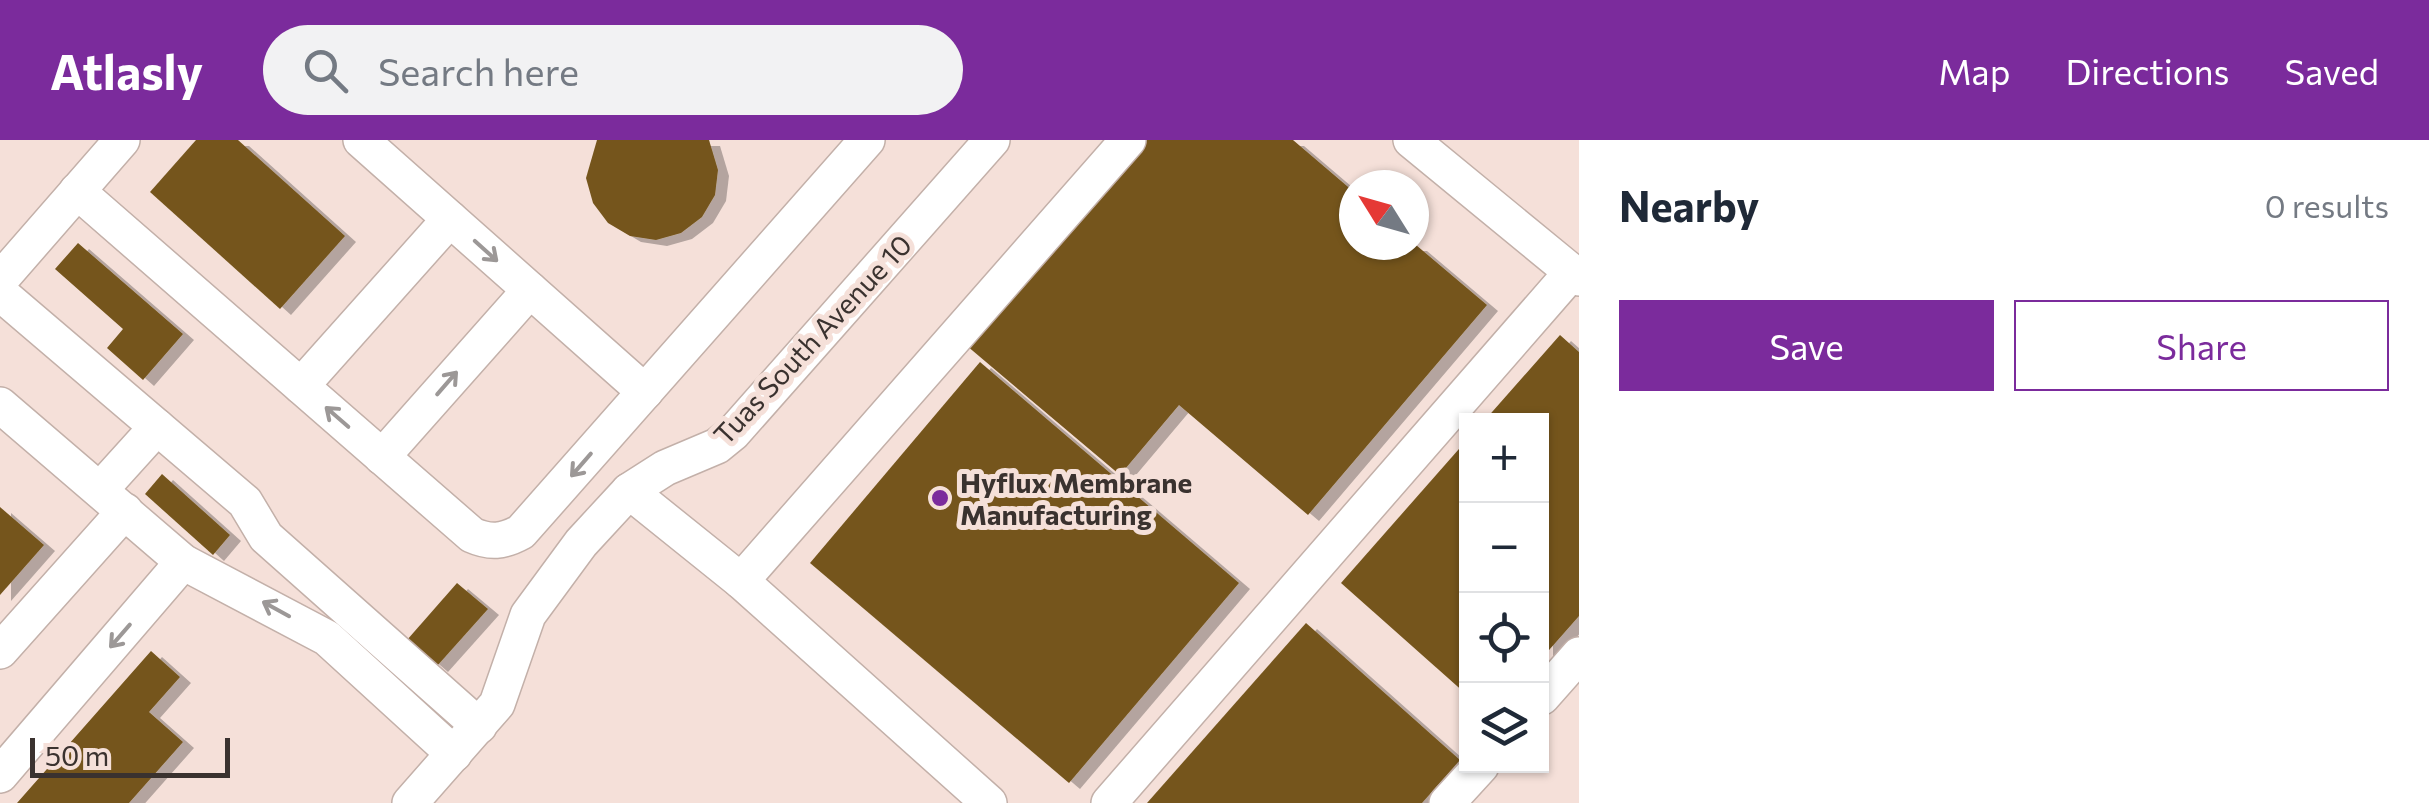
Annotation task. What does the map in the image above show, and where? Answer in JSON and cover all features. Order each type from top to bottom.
[{"type":"street","points":[[0,280],[122,140]]},
{"type":"street","points":[[361,140],[645,392]]},
{"type":"street","points":[[78,191],[472,535],[486,541],[506,540],[521,532],[867,140]]},
{"type":"street","name":"Tuas South Avenue 10","points":[[410,803],[497,704],[528,615],[581,543],[629,491],[725,441],[992,140]]},
{"type":"street","points":[[741,580],[1128,140]]},
{"type":"street","points":[[1109,803],[1576,275],[1410,140]]},
{"type":"street","points":[[302,386],[450,219]]},
{"type":"street","points":[[382,456],[530,290]]},
{"type":"street","points":[[0,294],[244,502],[266,537],[479,726]]},
{"type":"street","points":[[0,405],[183,562],[328,638],[454,754]]},
{"type":"street","points":[[0,651],[112,501],[157,427]]},
{"type":"street","points":[[629,491],[741,580],[989,803]]},
{"type":"street","points":[[224,581],[266,537]]},
{"type":"street","points":[[0,775],[183,562]]},
{"type":"street","points":[[1549,689],[1579,655]]},
{"type":"street","points":[[1447,803],[1475,773]]},
{"type":"building","points":[[196,140],[238,140],[345,236],[280,309],[150,192]]},
{"type":"building","points":[[597,140],[709,140],[718,170],[715,195],[702,217],[681,233],[656,240],[630,236],[608,223],[593,203],[586,178]]},
{"type":"building","points":[[1140,140],[1293,140],[1339,179],[1339,260],[1429,260],[1429,256],[1487,305],[1308,515],[1179,405],[1120,475],[960,340]]},
{"type":"building","points":[[78,243],[183,334],[143,380],[107,348],[123,329],[55,269]]},
{"type":"building","points":[[1560,335],[1579,352],[1579,616],[1549,650],[1549,413],[1491,413]]},
{"type":"building","points":[[980,362],[1239,583],[1069,783],[810,563]]},
{"type":"building","points":[[1459,449],[1459,688],[1341,583]]},
{"type":"building","points":[[162,474],[230,535],[213,555],[145,494]]},
{"type":"building","points":[[0,507],[44,545],[0,595]]},
{"type":"building","points":[[457,583],[488,609],[437,666],[407,640]]},
{"type":"building","points":[[1306,623],[1459,759],[1422,803],[1147,803]]},
{"type":"building","points":[[151,651],[180,677],[149,712],[183,742],[129,803],[17,803]]},
{"type":"place","name":"Hyflux Membrane Manufacturing","points":[[940,498]]}]
